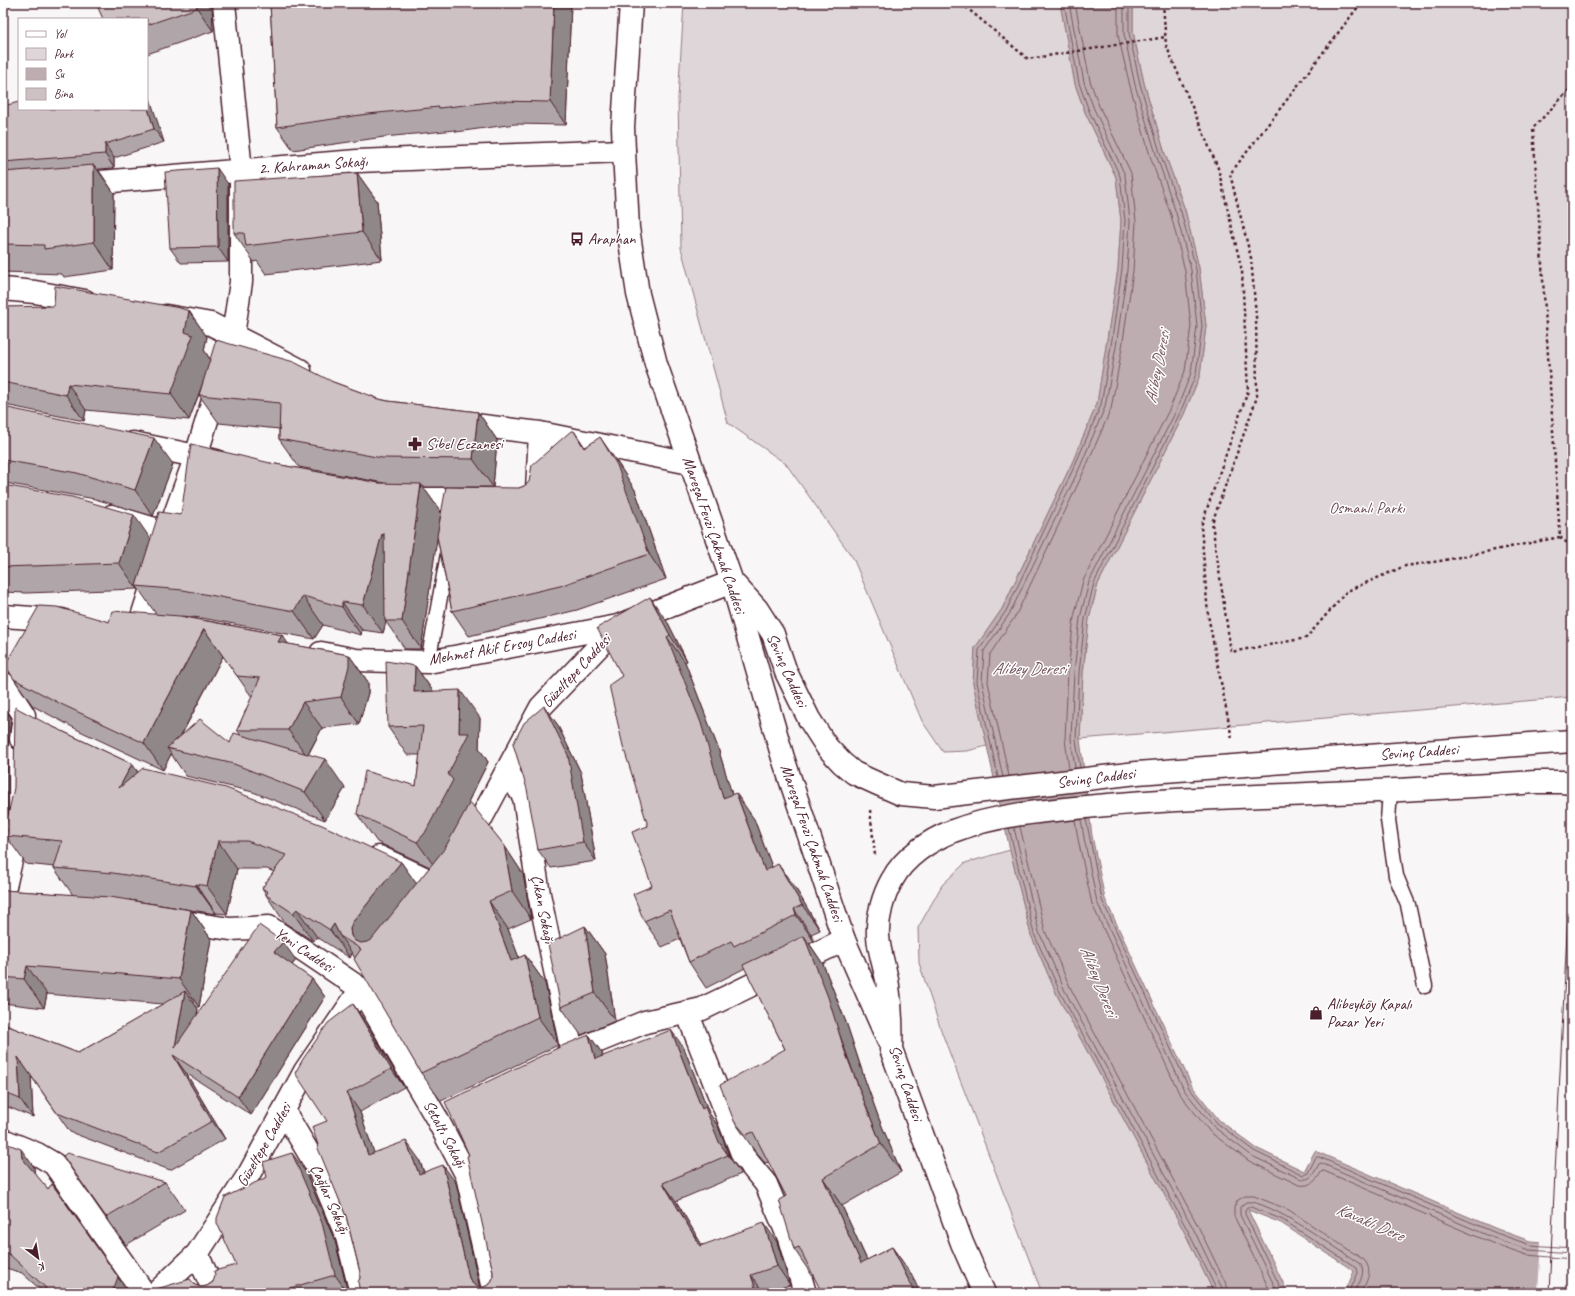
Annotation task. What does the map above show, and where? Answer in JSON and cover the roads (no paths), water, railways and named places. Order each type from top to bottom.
[{"type":"street","points":[[139,626],[168,533],[196,456],[233,335],[241,282],[241,171],[224,3]]},
{"type":"street","name":"Mareşal Fevzi Çakmak Caddesi","points":[[631,3],[623,127],[628,228],[638,294],[656,364],[732,582],[783,758],[844,940],[891,1049]]},
{"type":"street","name":"2. Kahraman Sokağı","points":[[58,185],[357,161],[624,151]]},
{"type":"street","points":[[3,289],[35,292],[104,305]]},
{"type":"street","points":[[150,313],[211,324],[316,378]]},
{"type":"street","points":[[440,421],[540,433],[690,463]]},
{"type":"street","points":[[520,500],[536,500],[540,433]]},
{"type":"street","points":[[111,439],[233,465]]},
{"type":"street","points":[[386,496],[456,507],[497,499]]},
{"type":"street","points":[[93,511],[168,533]]},
{"type":"street","name":"Mehmet Akif Ersoy Caddesi","points":[[302,650],[356,660],[428,662],[618,626],[732,582]]},
{"type":"street","name":"Sevinç Caddesi","points":[[732,582],[757,609],[773,634],[786,672],[809,720],[827,747],[854,773],[901,794],[934,797],[1137,773],[1572,741]]},
{"type":"street","points":[[3,616],[80,621]]},
{"type":"street","points":[[118,624],[162,627]]},
{"type":"street","name":"Güzeltepe Caddesi","points":[[426,904],[457,864],[541,707],[618,626]]},
{"type":"street","points":[[3,683],[34,720],[21,744],[21,758]]},
{"type":"street","name":"Çıkan Sokağı","points":[[507,770],[524,797],[540,894],[572,1052]]},
{"type":"street","name":"Sevinç Caddesi","points":[[984,1293],[962,1243],[891,1049],[892,1020],[888,985],[878,936],[880,907],[892,878],[907,860],[931,841],[954,831],[982,822],[1018,815],[1140,802],[1390,791],[1536,782],[1572,783]]},
{"type":"street","points":[[8,901],[22,816],[21,801]]},
{"type":"street","points":[[362,848],[441,886]]},
{"type":"street","name":"Yeni Caddesi","points":[[153,917],[230,929],[269,927],[361,989]]},
{"type":"street","points":[[551,1062],[645,1022],[702,1009],[844,940]]},
{"type":"street","name":"Güzeltepe Caddesi","points":[[156,1293],[196,1254],[250,1174],[306,1071],[361,989]]},
{"type":"street","name":"Setaltı Sokağı","points":[[361,989],[436,1117],[467,1176],[494,1293]]},
{"type":"street","points":[[687,1012],[743,1156],[766,1184],[789,1238],[805,1293]]},
{"type":"street","points":[[436,1117],[456,1108]]},
{"type":"street","name":"Çağlar Sokağı","points":[[284,1111],[320,1172],[347,1237],[361,1293]]},
{"type":"street","points":[[3,1140],[37,1154],[54,1164],[144,1293]]},
{"type":"street","points":[[196,1254],[215,1293]]},
{"type":"lane","points":[[428,662],[450,538]]},
{"type":"lane","points":[[1390,791],[1388,820],[1396,876],[1408,904],[1425,986]]},
{"type":"water","name":"Alibey Deresi","points":[[1060,3],[1133,3],[1133,32],[1144,83],[1165,154],[1185,210],[1199,268],[1206,326],[1200,375],[1184,414],[1098,584],[1089,619],[1083,673],[1080,739],[1092,836],[1105,899],[1192,1086],[1219,1120],[1256,1148],[1304,1171],[1315,1151],[1497,1229],[1530,1241],[1572,1244],[1572,1293],[1345,1293],[1354,1271],[1281,1223],[1248,1210],[1288,1293],[1214,1293],[1185,1233],[1057,995],[1031,935],[1010,850],[973,683],[975,648],[1002,609],[1072,463],[1097,404],[1118,269],[1121,221],[1116,177],[1085,112],[1075,84]]},
{"type":"tram line","points":[[1549,1293],[1568,913],[1572,895]]},
{"type":"tram line","points":[[1569,1293],[1572,1242]]},
{"type":"place","name":"Araphan","points":[[577,239]]},
{"type":"place","name":"Sibel Eczanesi","points":[[415,444]]},
{"type":"place","name":"Alibeyköy Kapalı Pazar Yeri","points":[[1316,1013]]},
{"type":"park label","name":"Osmanlı Parkı","points":[[1367,508]]},
{"type":"water label","name":"Kavaklı Dere","points":[[1370,1222]]}]
